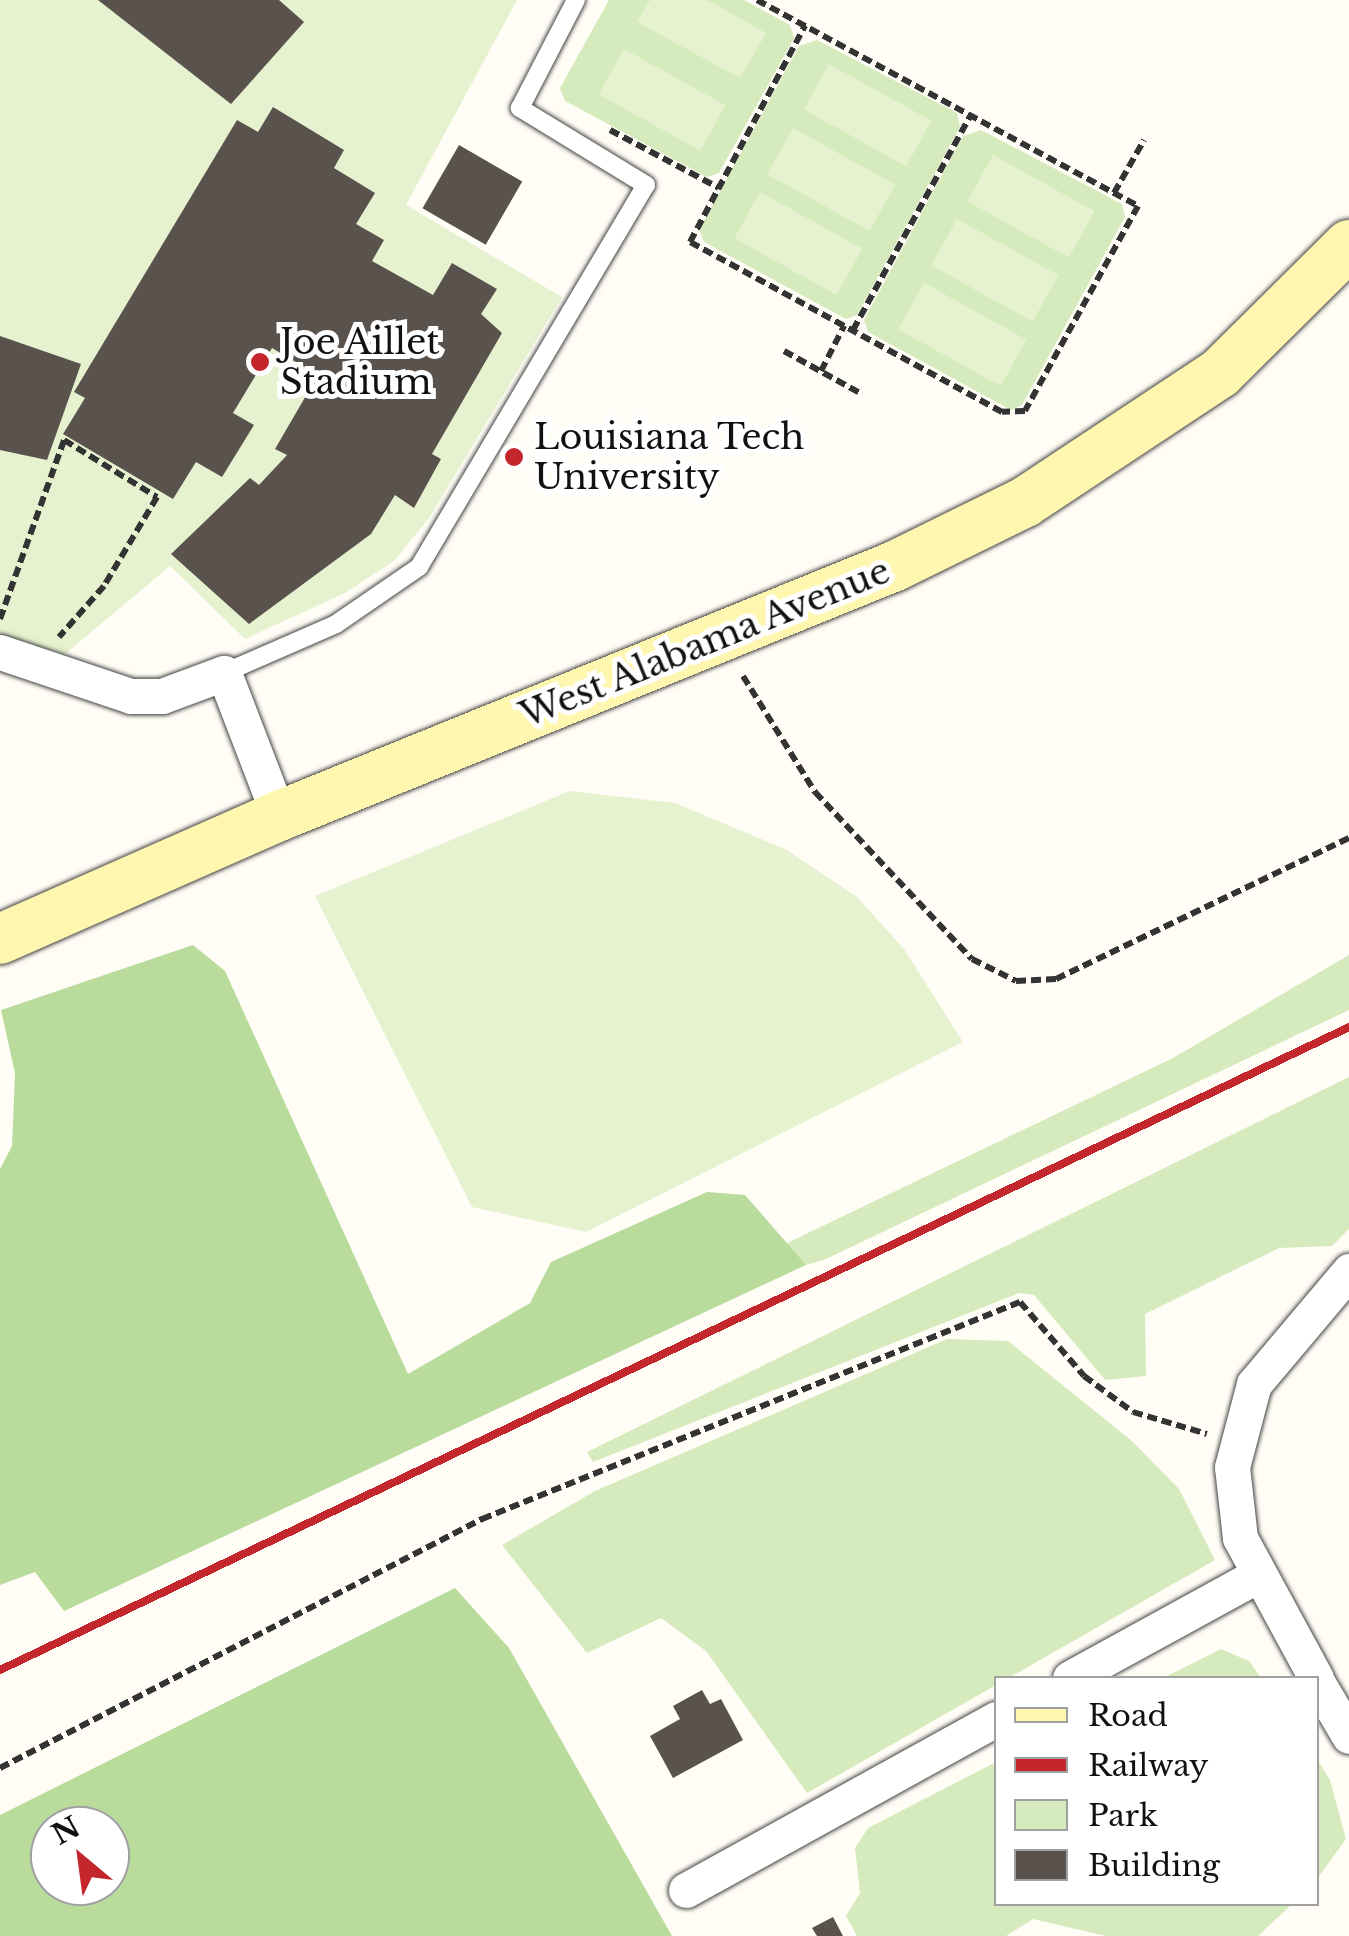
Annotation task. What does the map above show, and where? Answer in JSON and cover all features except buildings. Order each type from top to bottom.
[{"type":"main road","name":"West Alabama Avenue","points":[[0,939],[279,816],[894,566],[1025,502],[1220,373],[1349,245]]},
{"type":"street","points":[[0,652],[130,696],[162,696],[224,673],[279,816]]},
{"type":"street","points":[[1314,1676],[1256,1576],[1240,1538],[1235,1442],[1254,1384],[1349,1270]]},
{"type":"street","points":[[1074,1676],[1256,1576]]},
{"type":"street","points":[[1319,1684],[1349,1736]]},
{"type":"street","points":[[686,1890],[994,1720]]},
{"type":"lane","points":[[224,673],[336,624],[419,567],[646,184],[520,108],[576,0]]},
{"type":"path","points":[[762,1],[1138,206],[1025,412],[1002,412],[690,242],[806,26]]},
{"type":"path","points":[[853,330],[970,116]]},
{"type":"path","points":[[602,126],[719,188]]},
{"type":"path","points":[[1114,193],[1144,140]]},
{"type":"path","points":[[821,371],[844,326]]},
{"type":"path","points":[[784,351],[862,394]]},
{"type":"path","points":[[0,619],[64,440],[157,497],[104,586],[58,638]]},
{"type":"path","points":[[742,676],[815,792],[972,959],[1016,982],[1056,980],[1349,838]]},
{"type":"path","points":[[0,1768],[482,1520],[656,1442],[1020,1302],[1084,1376],[1133,1412],[1235,1442]]},
{"type":"green space","name":"Joe Aillet Stadium","points":[[0,0],[517,0],[406,205],[562,297],[429,518],[394,561],[345,593],[245,639],[170,566],[65,654],[0,635]]},
{"type":"green space","points":[[609,0],[744,0],[790,25],[794,38],[719,173],[707,177],[565,101],[560,88]]},
{"type":"green space","points":[[650,0],[707,0],[766,33],[740,78],[637,22]]},
{"type":"green space","points":[[817,40],[957,113],[960,127],[857,315],[846,319],[704,242],[699,230],[799,46]]},
{"type":"green space","points":[[624,49],[725,105],[700,151],[599,94]]},
{"type":"green space","points":[[829,64],[931,121],[906,166],[804,109]]},
{"type":"green space","points":[[793,128],[895,185],[870,231],[767,174]]},
{"type":"green space","points":[[981,130],[1122,204],[1125,217],[1022,405],[1011,410],[868,332],[864,320],[963,136]]},
{"type":"green space","points":[[993,155],[1094,211],[1069,258],[967,201]]},
{"type":"green space","points":[[760,192],[862,249],[837,295],[734,238]]},
{"type":"green space","points":[[957,219],[1058,275],[1033,322],[931,265]]},
{"type":"green space","points":[[924,283],[1026,340],[1001,386],[898,329]]},
{"type":"green space","points":[[570,791],[675,803],[785,849],[857,897],[904,949],[963,1042],[586,1232],[472,1207],[315,896]]},
{"type":"green space","points":[[193,945],[225,971],[408,1374],[530,1303],[551,1262],[707,1192],[745,1195],[806,1265],[64,1611],[35,1572],[0,1585],[0,1169],[12,1146],[15,1073],[1,1010]]},
{"type":"green space","points":[[1349,955],[1349,1010],[826,1259],[806,1265],[783,1245],[1173,1058]]},
{"type":"green space","points":[[1349,1077],[1349,1229],[1332,1246],[1279,1248],[1145,1314],[1146,1376],[1105,1380],[1034,1295],[1019,1293],[593,1462],[587,1452]]},
{"type":"green space","points":[[947,1339],[1008,1341],[1132,1441],[1179,1489],[1215,1560],[1012,1676],[994,1676],[994,1686],[807,1793],[706,1651],[661,1618],[587,1653],[502,1545],[595,1491]]},
{"type":"green space","points":[[455,1588],[509,1648],[672,1936],[0,1936],[0,1815]]},
{"type":"green space","points":[[1221,1649],[1249,1661],[1260,1676],[1167,1676]]},
{"type":"green space","points":[[1319,1762],[1330,1780],[1346,1839],[1319,1876]]},
{"type":"green space","points":[[994,1763],[994,1906],[1290,1906],[1258,1936],[1106,1936],[1033,1919],[1006,1936],[857,1936],[846,1916],[860,1893],[855,1848],[868,1828]]},
{"type":"railway","points":[[0,1670],[1349,1027]]},
{"type":"place","name":"Joe Aillet Stadium","points":[[260,362]]},
{"type":"place","name":"Louisiana Tech University","points":[[514,457]]}]
